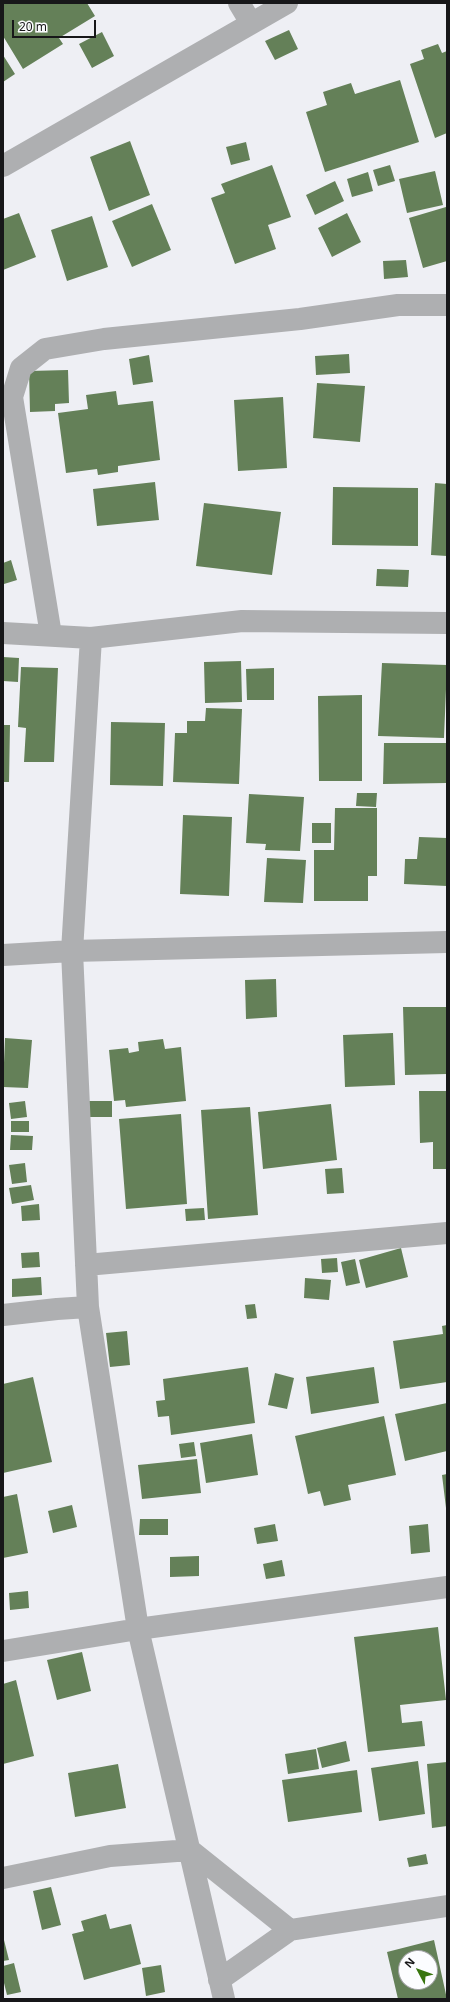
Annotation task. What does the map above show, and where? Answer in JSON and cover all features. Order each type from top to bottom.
[{"type":"street","points":[[239,3],[251,23]]},
{"type":"street","points":[[3,166],[287,3]]},
{"type":"street","points":[[51,635],[12,398],[21,368],[45,349],[104,339],[300,319],[398,305],[447,305]]},
{"type":"street","points":[[3,633],[91,638],[242,621],[447,623]]},
{"type":"street","points":[[91,638],[72,951],[88,1307],[138,1628],[221,1989],[290,1930],[447,1906]]},
{"type":"street","points":[[3,955],[72,951],[447,942]]},
{"type":"street","points":[[86,1266],[447,1233]]},
{"type":"street","points":[[3,1315],[88,1307]]},
{"type":"street","points":[[3,1651],[138,1628],[447,1587]]},
{"type":"street","points":[[3,1878],[110,1856],[190,1850],[290,1930]]},
{"type":"building","points":[[3,3],[87,3],[95,16],[59,38],[63,44],[23,69],[3,36]]},
{"type":"building","points":[[289,30],[298,49],[275,60],[265,41]]},
{"type":"building","points":[[102,32],[114,56],[92,68],[79,44]]},
{"type":"building","points":[[438,44],[442,53],[447,51],[447,133],[435,138],[410,64],[424,59],[421,50]]},
{"type":"building","points":[[3,55],[15,74],[3,82]]},
{"type":"building","points":[[400,80],[419,142],[325,172],[306,112],[327,105],[323,92],[351,83],[355,94]]},
{"type":"building","points":[[130,141],[150,195],[109,211],[90,157]]},
{"type":"building","points":[[246,142],[250,160],[231,165],[226,147]]},
{"type":"building","points":[[272,165],[291,217],[268,225],[276,249],[235,264],[211,198],[225,193],[221,184]]},
{"type":"building","points":[[390,165],[395,181],[378,186],[373,170]]},
{"type":"building","points":[[435,171],[443,205],[407,213],[399,179]]},
{"type":"building","points":[[368,172],[373,191],[352,197],[347,179]]},
{"type":"building","points":[[335,181],[344,201],[315,215],[306,195]]},
{"type":"building","points":[[152,204],[171,250],[132,267],[112,221]]},
{"type":"building","points":[[446,207],[447,261],[423,268],[409,218]]},
{"type":"building","points":[[19,213],[36,257],[3,270],[3,219]]},
{"type":"building","points":[[347,213],[361,242],[332,257],[318,228]]},
{"type":"building","points":[[92,216],[108,267],[67,281],[51,230]]},
{"type":"building","points":[[406,260],[408,277],[384,279],[383,261]]},
{"type":"building","points":[[349,354],[350,373],[316,375],[315,356]]},
{"type":"building","points":[[149,355],[153,382],[133,385],[129,359]]},
{"type":"building","points":[[68,370],[69,403],[55,404],[55,411],[30,412],[29,371]]},
{"type":"building","points":[[317,383],[365,386],[360,442],[313,438]]},
{"type":"building","points":[[116,391],[118,405],[153,401],[160,460],[118,466],[118,472],[98,475],[97,469],[66,473],[58,413],[88,409],[86,395]]},
{"type":"building","points":[[283,397],[287,468],[238,471],[234,400]]},
{"type":"building","points":[[155,482],[159,520],[97,526],[93,489]]},
{"type":"building","points":[[435,483],[447,484],[447,556],[431,555]]},
{"type":"building","points":[[333,487],[418,488],[418,546],[332,545]]},
{"type":"building","points":[[204,503],[281,512],[272,575],[196,566]]},
{"type":"building","points":[[11,560],[17,580],[4,584],[3,563]]},
{"type":"building","points":[[377,569],[409,570],[408,587],[376,586]]},
{"type":"building","points":[[3,657],[19,658],[18,682],[3,681]]},
{"type":"building","points":[[241,661],[242,702],[205,703],[204,662]]},
{"type":"building","points":[[382,663],[447,665],[444,738],[378,736]]},
{"type":"building","points":[[21,667],[58,668],[54,762],[24,762],[26,728],[18,727]]},
{"type":"building","points":[[274,668],[274,700],[247,700],[246,669]]},
{"type":"building","points":[[362,695],[362,781],[319,781],[318,696]]},
{"type":"building","points":[[206,708],[242,709],[239,784],[173,782],[175,733],[187,733],[187,721],[205,721]]},
{"type":"building","points":[[111,722],[165,723],[163,786],[110,785]]},
{"type":"building","points":[[3,725],[10,725],[9,782],[3,782]]},
{"type":"building","points":[[384,743],[447,743],[447,783],[383,784]]},
{"type":"building","points":[[357,793],[377,793],[376,807],[356,806]]},
{"type":"building","points":[[249,794],[304,797],[300,851],[265,850],[266,844],[246,843]]},
{"type":"building","points":[[335,808],[377,808],[377,876],[368,876],[368,901],[314,901],[314,850],[334,850]]},
{"type":"building","points":[[183,815],[232,817],[229,896],[180,894]]},
{"type":"building","points":[[312,823],[331,823],[331,843],[312,843]]},
{"type":"building","points":[[419,837],[447,838],[447,886],[404,884],[405,859],[417,859]]},
{"type":"building","points":[[267,858],[306,860],[303,903],[264,902]]},
{"type":"building","points":[[276,979],[277,1017],[246,1019],[245,980]]},
{"type":"building","points":[[403,1007],[447,1007],[447,1074],[405,1075]]},
{"type":"building","points":[[393,1033],[395,1085],[345,1087],[343,1035]]},
{"type":"building","points":[[5,1038],[32,1040],[28,1088],[3,1087]]},
{"type":"building","points":[[163,1039],[165,1049],[181,1047],[186,1101],[126,1107],[125,1100],[114,1101],[109,1050],[128,1048],[129,1053],[139,1051],[138,1042]]},
{"type":"building","points":[[419,1091],[447,1091],[447,1169],[433,1169],[433,1142],[420,1143]]},
{"type":"building","points":[[25,1101],[27,1117],[11,1119],[9,1103]]},
{"type":"building","points":[[83,1101],[112,1101],[112,1117],[83,1117]]},
{"type":"building","points":[[331,1104],[337,1160],[263,1169],[258,1112]]},
{"type":"building","points":[[250,1107],[258,1215],[208,1219],[201,1110]]},
{"type":"building","points":[[181,1114],[187,1204],[126,1209],[119,1119]]},
{"type":"building","points":[[11,1121],[29,1121],[29,1132],[11,1132]]},
{"type":"building","points":[[11,1135],[33,1136],[32,1150],[10,1150]]},
{"type":"building","points":[[25,1163],[27,1182],[12,1184],[9,1165]]},
{"type":"building","points":[[342,1168],[344,1193],[327,1194],[325,1169]]},
{"type":"building","points":[[31,1185],[34,1200],[12,1204],[9,1188]]},
{"type":"building","points":[[39,1204],[40,1220],[22,1221],[21,1206]]},
{"type":"building","points":[[204,1208],[205,1220],[186,1221],[185,1209]]},
{"type":"building","points":[[401,1248],[408,1277],[366,1288],[359,1260]]},
{"type":"building","points":[[39,1252],[40,1267],[22,1268],[21,1253]]},
{"type":"building","points":[[337,1258],[338,1272],[322,1273],[321,1259]]},
{"type":"building","points":[[355,1259],[360,1283],[346,1286],[341,1262]]},
{"type":"building","points":[[41,1277],[42,1295],[12,1297],[12,1279]]},
{"type":"building","points":[[305,1278],[331,1280],[329,1300],[304,1298]]},
{"type":"building","points":[[255,1304],[257,1318],[247,1319],[245,1305]]},
{"type":"building","points":[[447,1325],[447,1382],[400,1389],[393,1341],[443,1334],[442,1326]]},
{"type":"building","points":[[127,1331],[130,1365],[110,1367],[106,1333]]},
{"type":"building","points":[[248,1367],[255,1423],[171,1435],[169,1416],[158,1417],[156,1401],[165,1400],[163,1379]]},
{"type":"building","points":[[374,1367],[379,1403],[311,1414],[306,1377]]},
{"type":"building","points":[[275,1373],[294,1378],[287,1409],[268,1405]]},
{"type":"building","points":[[33,1377],[52,1462],[3,1473],[3,1384]]},
{"type":"building","points":[[447,1403],[447,1451],[405,1461],[395,1414]]},
{"type":"building","points":[[384,1416],[396,1475],[348,1485],[351,1500],[324,1506],[320,1491],[308,1494],[295,1436]]},
{"type":"building","points":[[252,1434],[258,1475],[206,1483],[200,1443]]},
{"type":"building","points":[[194,1442],[196,1456],[181,1458],[179,1444]]},
{"type":"building","points":[[197,1459],[201,1493],[142,1499],[138,1465]]},
{"type":"building","points":[[447,1474],[447,1508],[446,1508],[442,1475]]},
{"type":"building","points":[[17,1494],[28,1553],[3,1558],[3,1497]]},
{"type":"building","points":[[72,1505],[77,1527],[53,1533],[48,1511]]},
{"type":"building","points":[[140,1519],[168,1519],[168,1535],[139,1535]]},
{"type":"building","points":[[275,1524],[278,1541],[257,1544],[254,1528]]},
{"type":"building","points":[[428,1524],[430,1552],[411,1554],[409,1526]]},
{"type":"building","points":[[199,1556],[199,1576],[170,1577],[170,1557]]},
{"type":"building","points":[[282,1560],[285,1576],[266,1579],[263,1564]]},
{"type":"building","points":[[28,1591],[29,1608],[10,1610],[9,1593]]},
{"type":"building","points":[[438,1627],[446,1700],[400,1705],[402,1723],[422,1721],[425,1746],[368,1752],[354,1637]]},
{"type":"building","points":[[82,1652],[91,1691],[57,1700],[47,1660]]},
{"type":"building","points":[[16,1680],[34,1756],[3,1764],[3,1684]]},
{"type":"building","points":[[346,1741],[350,1761],[322,1768],[317,1748]]},
{"type":"building","points":[[316,1749],[319,1769],[288,1774],[285,1754]]},
{"type":"building","points":[[418,1761],[425,1814],[379,1821],[371,1768]]},
{"type":"building","points":[[447,1762],[447,1826],[432,1828],[427,1764]]},
{"type":"building","points":[[118,1764],[126,1808],[75,1817],[68,1773]]},
{"type":"building","points":[[357,1770],[362,1812],[288,1822],[282,1780]]},
{"type":"building","points":[[426,1854],[428,1864],[409,1867],[407,1858]]},
{"type":"building","points":[[51,1887],[61,1925],[42,1930],[33,1891]]},
{"type":"building","points":[[106,1914],[110,1929],[131,1924],[141,1964],[84,1980],[72,1934],[84,1931],[81,1921]]},
{"type":"building","points":[[3,1936],[9,1960],[3,1961]]},
{"type":"building","points":[[434,1940],[436,1950],[398,1950],[398,1990],[438,1990],[438,1958],[447,1999],[398,1999],[387,1952]]},
{"type":"building","points":[[14,1963],[21,1992],[7,1995],[3,1979],[3,1966]]},
{"type":"building","points":[[161,1965],[165,1992],[146,1996],[142,1968]]}]
